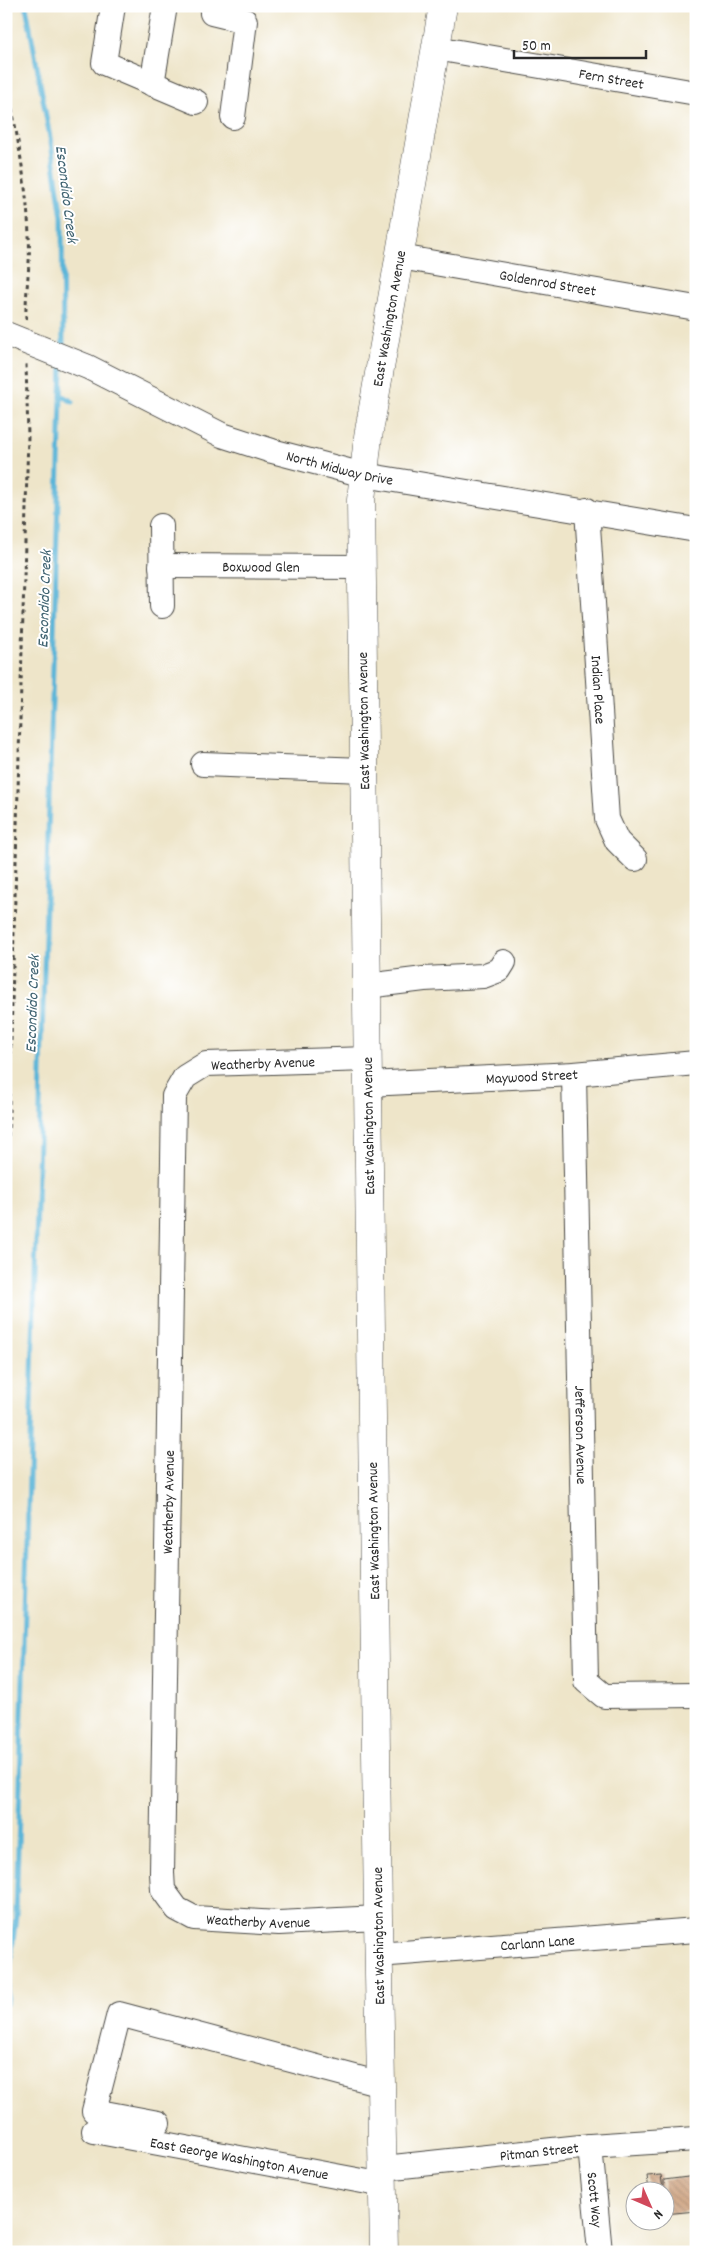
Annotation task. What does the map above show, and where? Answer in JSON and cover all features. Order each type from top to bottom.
[{"type":"main road","name":"East Washington Avenue","points":[[384,2252],[384,2177],[378,1955],[361,500],[368,437],[443,6]]},
{"type":"street","points":[[113,6],[104,63],[196,102]]},
{"type":"street","points":[[152,84],[165,6]]},
{"type":"street","points":[[212,13],[245,21],[233,117]]},
{"type":"street","name":"Fern Street","points":[[436,48],[696,93]]},
{"type":"street","name":"Goldenrod Street","points":[[400,257],[696,308]]},
{"type":"street","name":"North Midway Drive","points":[[17,342],[88,367],[222,435],[272,451],[364,475],[587,510],[696,530]]},
{"type":"street","name":"Indian Place","points":[[587,510],[607,819],[617,841],[634,859]]},
{"type":"street","points":[[161,526],[162,606]]},
{"type":"street","name":"Boxwood Glen","points":[[161,566],[362,567]]},
{"type":"street","points":[[204,764],[364,770]]},
{"type":"street","points":[[367,986],[424,979],[483,976],[499,970],[504,962]]},
{"type":"street","name":"Weatherby Avenue","points":[[368,1072],[206,1064],[185,1077],[174,1096],[162,1873],[163,1890],[177,1909],[194,1918],[279,1923],[378,1918]]},
{"type":"street","name":"Maywood Street","points":[[368,1072],[574,1074],[696,1064]]},
{"type":"street","name":"Jefferson Avenue","points":[[574,1074],[586,1681],[604,1696],[696,1695]]},
{"type":"street","name":"Carlann Lane","points":[[378,1955],[696,1930]]},
{"type":"street","points":[[158,2123],[94,2110],[119,2014],[381,2084]]},
{"type":"street","name":"East George Washington Avenue","points":[[94,2131],[384,2177]]},
{"type":"street","name":"Pitman Street","points":[[384,2177],[590,2146],[696,2139]]},
{"type":"street","name":"Scott Way","points":[[590,2146],[600,2252]]},
{"type":"path","points":[[6,77],[20,155],[29,234],[17,342],[28,436],[6,1216]]},
{"type":"building","points":[[661,2175],[662,2180],[648,2180],[647,2176]]},
{"type":"building","points":[[696,2176],[696,2211],[674,2213],[674,2180],[664,2180]]},
{"type":"waterway","name":"Escondido Creek","points":[[26,6],[51,143],[62,218],[63,350]]},
{"type":"waterway","name":"Escondido Creek","points":[[6,2004],[16,1915],[62,364]]},
{"type":"waterway","points":[[61,395],[73,402]]}]
